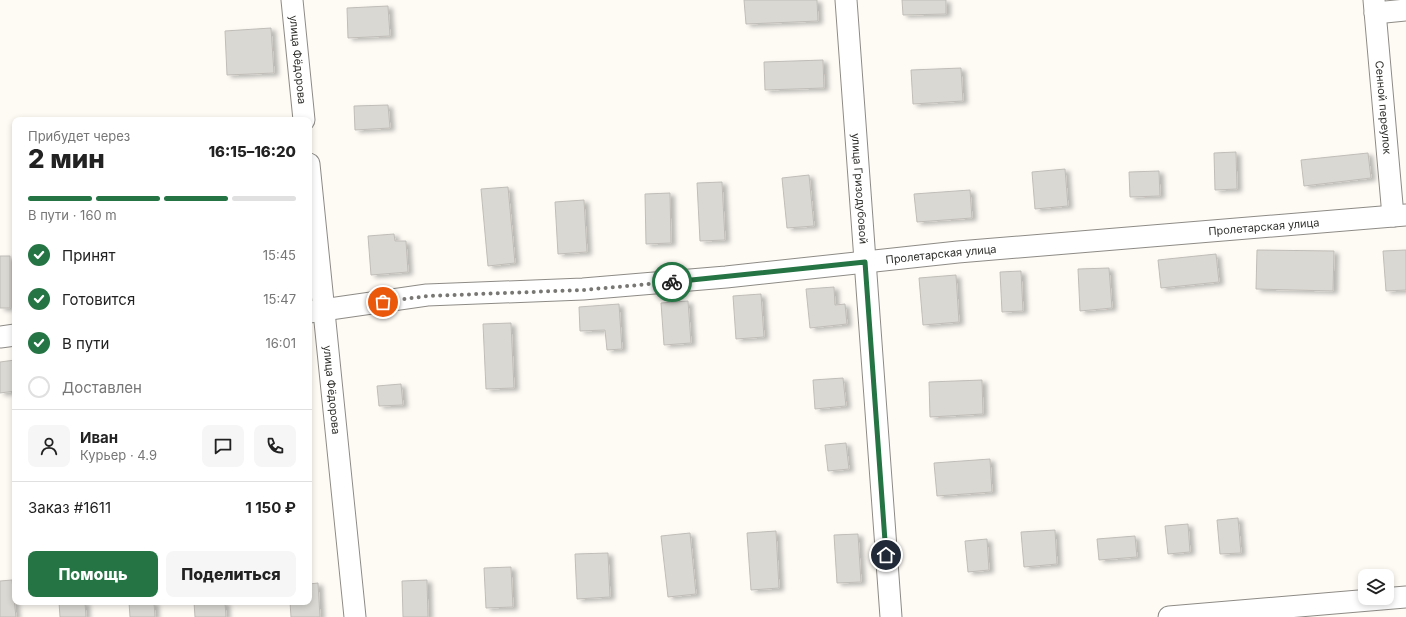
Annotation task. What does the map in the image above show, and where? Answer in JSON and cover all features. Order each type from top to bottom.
[{"type":"street","name":"улица Фёдорова","points":[[292,0],[304,117]]},
{"type":"street","name":"улица Гризодубовой","points":[[846,0],[891,617]]},
{"type":"street","points":[[1375,7],[1406,10]]},
{"type":"street","name":"Сенной переулок","points":[[1375,7],[1399,216]]},
{"type":"street","name":"Пролетарская улица","points":[[317,311],[427,296],[583,290],[726,277],[958,252],[1399,216]]},
{"type":"street","name":"улица Фёдорова","points":[[312,219],[317,311],[355,617]]},
{"type":"street","points":[[0,337],[12,335]]},
{"type":"street","points":[[1169,617],[1406,597]]},
{"type":"building","points":[[744,0],[817,0],[818,21],[746,24]]},
{"type":"building","points":[[902,0],[946,0],[946,14],[903,15]]},
{"type":"building","points":[[388,6],[390,36],[348,38],[347,8]]},
{"type":"building","points":[[271,28],[274,73],[227,75],[225,31]]},
{"type":"building","points":[[823,60],[824,88],[765,90],[764,62]]},
{"type":"building","points":[[961,68],[963,101],[913,104],[911,70]]},
{"type":"building","points":[[388,105],[390,128],[355,130],[354,106]]},
{"type":"building","points":[[1236,152],[1237,189],[1215,190],[1214,153]]},
{"type":"building","points":[[1368,153],[1371,178],[1304,186],[1301,160]]},
{"type":"building","points":[[1065,169],[1068,206],[1035,209],[1032,172]]},
{"type":"building","points":[[1159,171],[1160,196],[1130,197],[1129,172]]},
{"type":"building","points":[[809,175],[814,226],[787,228],[782,178]]},
{"type":"building","points":[[722,182],[725,240],[700,241],[697,183]]},
{"type":"building","points":[[508,187],[515,263],[488,266],[481,189]]},
{"type":"building","points":[[970,190],[972,218],[917,222],[914,194]]},
{"type":"building","points":[[670,193],[671,243],[646,244],[645,194]]},
{"type":"building","points":[[584,200],[587,252],[558,254],[555,202]]},
{"type":"building","points":[[394,234],[395,241],[406,241],[408,272],[371,275],[368,236]]},
{"type":"building","points":[[1257,250],[1334,251],[1333,291],[1256,289]]},
{"type":"building","points":[[1406,250],[1406,290],[1386,291],[1383,251]]},
{"type":"building","points":[[1216,254],[1219,282],[1161,288],[1158,260]]},
{"type":"building","points":[[0,256],[10,256],[10,308],[0,308]]},
{"type":"building","points":[[1109,268],[1112,308],[1080,311],[1078,269]]},
{"type":"building","points":[[1021,271],[1023,311],[1002,312],[1000,272]]},
{"type":"building","points":[[956,275],[959,322],[923,325],[919,278]]},
{"type":"building","points":[[834,287],[835,305],[845,304],[847,324],[810,328],[806,289]]},
{"type":"building","points":[[761,294],[764,337],[736,339],[733,296]]},
{"type":"building","points":[[688,301],[691,343],[664,345],[661,303]]},
{"type":"building","points":[[619,304],[622,349],[607,350],[605,330],[580,331],[579,307]]},
{"type":"building","points":[[511,323],[514,388],[486,389],[483,324]]},
{"type":"building","points":[[12,360],[12,391],[0,393],[0,362]]},
{"type":"building","points":[[843,378],[846,406],[815,409],[813,380]]},
{"type":"building","points":[[982,380],[983,414],[930,417],[929,382]]},
{"type":"building","points":[[401,384],[403,405],[379,406],[377,386]]},
{"type":"building","points":[[846,443],[849,469],[828,471],[825,445]]},
{"type":"building","points":[[990,459],[992,492],[937,496],[934,463]]},
{"type":"building","points":[[1238,518],[1241,553],[1220,554],[1217,520]]},
{"type":"building","points":[[1188,524],[1190,552],[1168,554],[1165,526]]},
{"type":"building","points":[[1055,530],[1057,564],[1024,567],[1021,532]]},
{"type":"building","points":[[776,531],[779,588],[751,590],[747,533]]},
{"type":"building","points":[[690,533],[696,594],[668,597],[661,536]]},
{"type":"building","points":[[858,534],[861,582],[837,583],[834,535]]},
{"type":"building","points":[[1135,536],[1137,557],[1099,560],[1097,539]]},
{"type":"building","points":[[987,539],[989,570],[968,572],[965,541]]},
{"type":"building","points":[[608,553],[610,597],[577,599],[575,554]]},
{"type":"building","points":[[511,567],[513,607],[486,608],[484,568]]},
{"type":"building","points":[[12,580],[12,605],[15,605],[16,617],[0,617],[0,581]]},
{"type":"building","points":[[427,580],[428,617],[403,617],[402,581]]},
{"type":"building","points":[[318,583],[320,617],[291,617],[290,605],[312,605],[312,584]]},
{"type":"building","points":[[59,605],[85,605],[86,617],[60,617]]},
{"type":"building","points":[[129,605],[154,605],[155,617],[130,617]]},
{"type":"building","points":[[194,605],[225,605],[226,617],[195,617]]},
{"type":"way so far","points":[[383,302],[427,296],[583,290],[672,282]]},
{"type":"route","points":[[672,282],[865,262],[886,555]]}]
